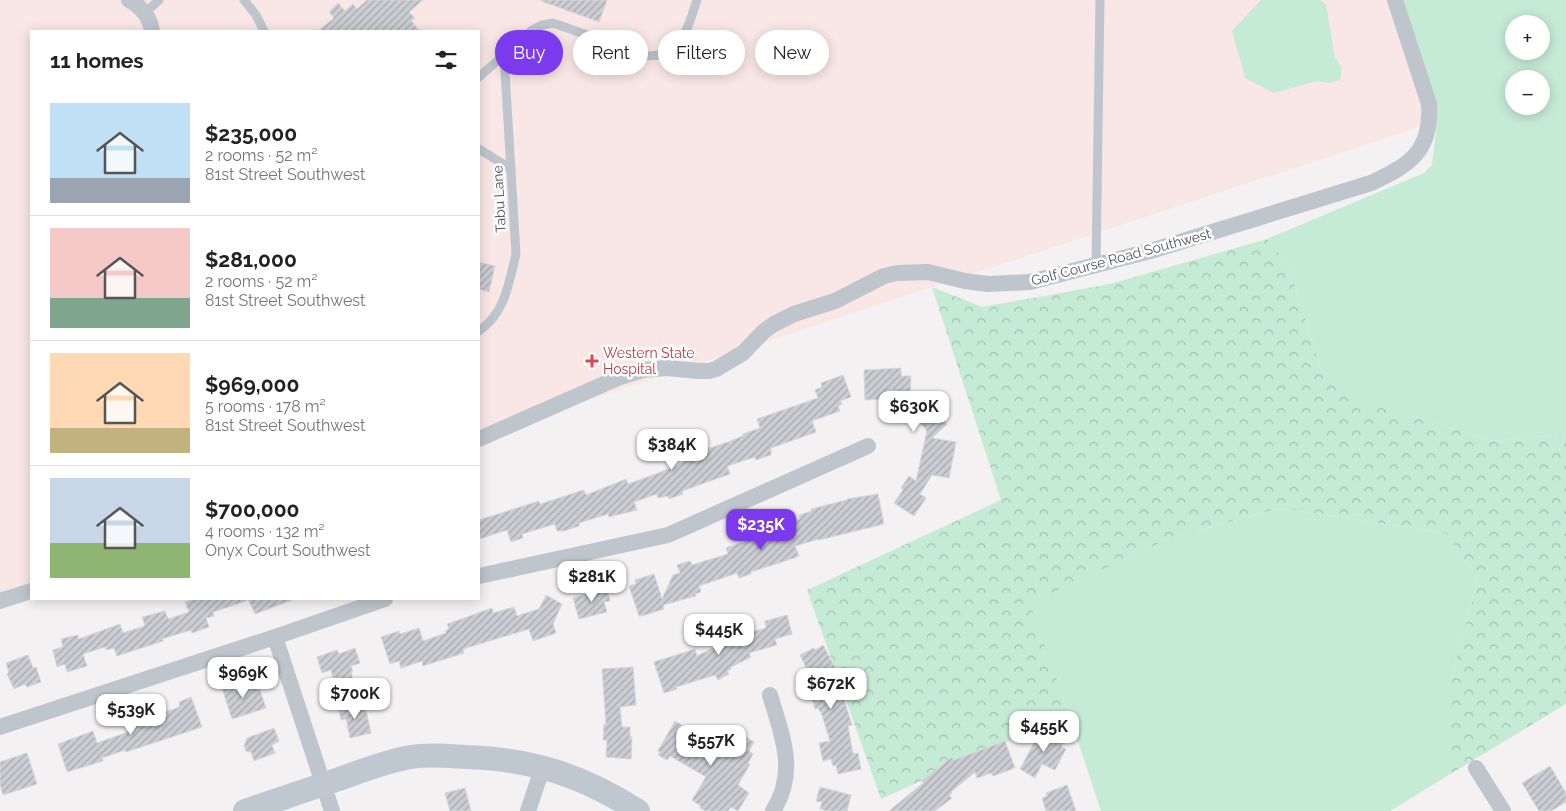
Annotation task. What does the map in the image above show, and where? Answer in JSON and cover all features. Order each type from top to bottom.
[{"type":"street","points":[[130,0],[138,4],[145,13],[151,23],[152,30]]},
{"type":"street","name":"Golf Course Road Southwest","points":[[480,439],[620,377],[644,370],[666,368],[709,371],[743,353],[764,331],[774,324],[794,314],[835,301],[884,276],[897,273],[928,272],[965,282],[1011,284],[1030,282],[1154,250],[1371,183],[1401,168],[1412,158],[1420,150],[1429,129],[1429,104],[1395,0]]},
{"type":"street","points":[[480,576],[668,535],[868,446]]},
{"type":"street","points":[[0,601],[30,591]]},
{"type":"street","points":[[0,727],[382,600]]},
{"type":"street","points":[[275,637],[332,811]]},
{"type":"street","points":[[770,695],[786,747],[787,760],[787,774],[782,794],[773,811]]},
{"type":"street","points":[[245,811],[391,762],[409,757],[437,755],[504,759],[543,766],[585,781],[638,811]]},
{"type":"street","points":[[528,811],[543,766]]},
{"type":"street","points":[[1476,768],[1503,811]]},
{"type":"lane","points":[[145,13],[159,0]]},
{"type":"lane","points":[[244,0],[256,15],[264,30]]},
{"type":"lane","points":[[532,30],[542,25],[554,23],[647,56],[659,56],[668,53],[683,39],[697,0]]},
{"type":"lane","points":[[1096,265],[1100,0]]},
{"type":"lane","points":[[480,76],[495,63]]},
{"type":"lane","name":"Tabu Lane","points":[[480,330],[490,323],[501,307],[516,254],[505,75]]},
{"type":"lane","points":[[480,150],[511,169]]},
{"type":"shaded area","name":"Western State Hospital","points":[[0,0],[1404,0],[1437,121],[480,436],[480,30],[30,30],[30,583],[0,593]]},
{"type":"green space","points":[[1261,0],[1320,0],[1326,4],[1335,58],[1342,67],[1340,80],[1329,83],[1317,81],[1274,93],[1245,78],[1232,31]]},
{"type":"green space","points":[[1404,0],[1566,0],[1566,434],[1494,441],[1360,400],[1324,380],[1289,266],[1267,239],[1424,173],[1432,165],[1437,121]]},
{"type":"green space","points":[[1267,239],[1289,266],[1324,380],[1361,400],[1494,441],[1566,434],[1566,704],[1452,773],[1452,674],[1478,580],[1446,533],[1279,508],[1168,539],[1030,603],[1069,714],[881,799],[807,590],[1001,500],[932,287],[982,307],[1110,284]]},
{"type":"green space","points":[[1279,508],[1446,533],[1478,580],[1452,674],[1452,773],[1390,811],[1101,811],[1029,603],[1168,539]]},
{"type":"building","points":[[367,0],[423,0],[409,12],[415,18],[411,21],[419,30],[319,30],[334,18],[329,12],[338,3],[345,11],[353,4],[357,9]]},
{"type":"building","points":[[542,0],[607,0],[599,22]]},
{"type":"building","points":[[480,262],[495,266],[489,292],[480,289]]},
{"type":"building","points":[[901,368],[901,376],[911,376],[910,403],[923,393],[947,424],[932,438],[956,442],[949,478],[932,475],[920,494],[926,498],[914,516],[894,503],[903,490],[901,488],[909,476],[916,481],[927,431],[892,389],[882,399],[865,400],[864,370]]},
{"type":"building","points":[[843,375],[851,397],[840,401],[842,404],[838,406],[840,411],[812,421],[816,432],[771,448],[771,455],[756,460],[755,457],[727,466],[730,474],[682,491],[683,494],[669,499],[668,496],[658,498],[657,494],[634,502],[637,510],[609,517],[608,514],[579,523],[579,526],[564,531],[557,531],[555,524],[522,534],[523,538],[511,542],[507,530],[480,539],[480,520],[539,501],[540,504],[584,490],[586,495],[626,479],[628,484],[656,474],[685,462],[683,457],[728,442],[760,428],[757,419],[818,398],[815,390],[822,387],[821,383]]},
{"type":"building","points":[[878,494],[884,524],[795,546],[799,556],[797,557],[751,572],[751,574],[739,578],[737,573],[699,586],[701,592],[695,594],[696,596],[663,605],[664,609],[639,616],[629,586],[636,584],[635,580],[654,574],[662,599],[673,575],[680,573],[677,565],[690,561],[692,565],[728,554],[726,548],[769,533],[768,530],[800,519],[799,515],[812,511],[811,509],[847,499]]},
{"type":"building","points":[[606,585],[610,601],[604,602],[607,612],[579,619],[573,598],[591,593],[590,589]]},
{"type":"building","points":[[546,595],[562,604],[553,624],[556,633],[533,641],[529,629],[463,649],[464,653],[423,666],[422,661],[401,668],[399,661],[390,664],[381,637],[399,631],[400,634],[419,628],[423,641],[446,633],[445,631],[449,629],[447,624],[492,608],[493,613],[514,607],[517,616],[539,609]]},
{"type":"building","points":[[192,600],[246,600],[213,612],[214,616],[206,618],[209,627],[192,633],[191,630],[162,639],[163,641],[117,656],[114,648],[106,650],[105,647],[83,654],[87,666],[67,672],[65,664],[57,667],[53,650],[63,647],[61,639],[78,635],[79,639],[120,624],[123,633],[145,626],[142,617],[165,611],[168,619],[189,612],[185,602]]},
{"type":"building","points":[[248,600],[292,600],[255,614]]},
{"type":"building","points":[[787,615],[792,634],[775,639],[777,645],[749,653],[751,657],[731,667],[727,671],[729,674],[718,680],[715,675],[676,687],[677,689],[664,693],[654,662],[695,649],[697,656],[727,641],[724,635],[736,628],[740,635],[766,628],[765,621]]},
{"type":"building","points":[[823,645],[835,667],[852,725],[848,726],[853,754],[858,753],[861,769],[838,774],[836,765],[833,766],[831,759],[823,761],[819,743],[830,741],[821,712],[818,708],[815,709],[811,695],[817,693],[803,669],[806,667],[800,655]]},
{"type":"building","points":[[355,648],[360,663],[351,666],[353,680],[339,685],[336,677],[333,678],[331,670],[322,673],[317,657],[337,650],[339,654]]},
{"type":"building","points":[[28,655],[33,668],[36,667],[41,682],[27,687],[25,684],[14,689],[7,674],[9,673],[6,663]]},
{"type":"building","points":[[633,667],[636,705],[620,707],[622,727],[630,727],[630,737],[632,737],[631,759],[606,757],[607,740],[603,740],[604,724],[606,724],[602,669]]},
{"type":"building","points":[[252,679],[256,689],[259,688],[266,708],[232,719],[222,688]]},
{"type":"building","points":[[191,697],[202,727],[126,752],[125,750],[102,758],[103,761],[67,772],[58,744],[93,731],[97,743],[128,732],[124,720],[140,715],[142,720],[177,708],[180,706],[179,702]]},
{"type":"building","points":[[353,703],[355,708],[365,706],[371,733],[350,738],[346,719],[341,720],[338,706]]},
{"type":"building","points":[[675,721],[719,747],[721,745],[729,749],[739,733],[754,742],[749,751],[753,754],[748,763],[750,764],[738,785],[749,793],[738,811],[731,807],[728,811],[706,811],[700,808],[701,806],[692,800],[706,777],[670,756],[667,760],[658,755],[660,752],[658,751]]},
{"type":"building","points":[[1040,727],[1065,740],[1061,747],[1066,749],[1055,770],[1042,764],[1035,778],[1020,769],[1036,739],[1034,738]]},
{"type":"building","points":[[274,728],[279,741],[272,745],[275,753],[254,761],[251,752],[246,751],[244,746],[247,738]]},
{"type":"building","points":[[1005,741],[1015,768],[993,776],[991,773],[977,778],[975,772],[951,792],[949,796],[952,798],[935,811],[889,811],[952,757],[954,760]]},
{"type":"building","points":[[27,753],[37,784],[3,795],[0,784],[0,762]]},
{"type":"building","points":[[1550,766],[1566,793],[1566,802],[1551,811],[1539,811],[1522,783]]},
{"type":"building","points":[[1067,785],[1076,811],[1046,811],[1042,798],[1047,796],[1046,793]]},
{"type":"building","points":[[820,787],[851,795],[847,811],[820,809],[822,802],[816,801]]},
{"type":"building","points":[[465,788],[471,811],[450,811],[445,793]]},
{"type":"place","name":"Western State Hospital","points":[[592,361]]}]
